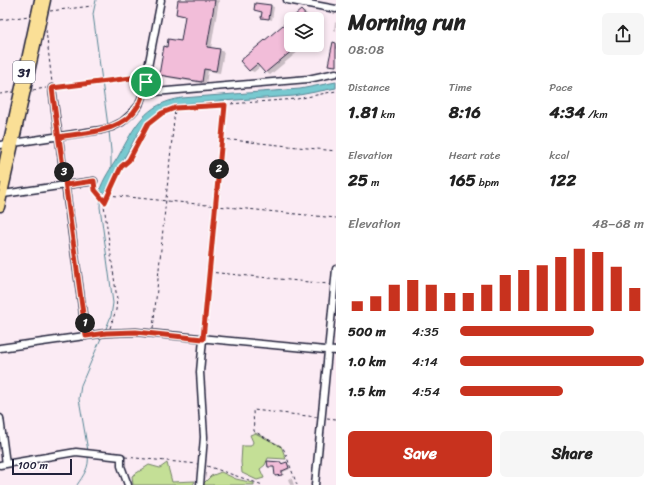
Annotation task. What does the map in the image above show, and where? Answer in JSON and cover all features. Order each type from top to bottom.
[{"type":"main road","name":"31","points":[[39,0],[40,14]]},
{"type":"main road","name":"31","points":[[0,179],[40,14],[46,0]]},
{"type":"main road","name":"31","points":[[0,207],[3,194],[8,144]]},
{"type":"street","points":[[8,144],[101,130],[122,122],[136,109],[143,93],[147,76],[161,0]]},
{"type":"street","points":[[287,0],[336,9]]},
{"type":"street","points":[[143,93],[308,79],[336,73]]},
{"type":"street","points":[[52,88],[86,336]]},
{"type":"street","points":[[3,194],[94,181]]},
{"type":"street","points":[[315,485],[336,269]]},
{"type":"street","points":[[0,348],[105,333],[136,332],[336,351]]},
{"type":"street","points":[[200,485],[204,438],[200,372],[203,339]]},
{"type":"street","points":[[0,418],[3,465],[76,452],[121,457],[121,466],[128,485]]},
{"type":"path","points":[[0,20],[92,6]]},
{"type":"path","points":[[45,25],[52,88]]},
{"type":"path","points":[[33,90],[147,76]]},
{"type":"path","points":[[105,333],[114,318],[116,299],[105,214],[105,202],[121,167],[129,160],[148,124],[162,113],[175,108],[297,100],[336,91]]},
{"type":"path","points":[[0,94],[13,92]]},
{"type":"path","points":[[203,339],[225,105]]},
{"type":"path","points":[[152,334],[175,108]]},
{"type":"path","points":[[222,139],[336,151]]},
{"type":"path","points":[[94,181],[95,190],[105,202]]},
{"type":"path","points":[[107,195],[336,218]]},
{"type":"path","points":[[209,272],[334,284]]},
{"type":"path","points":[[297,485],[283,448],[254,430],[253,410],[336,419]]},
{"type":"path","points":[[121,457],[201,464],[262,485]]},
{"type":"green space","points":[[255,433],[281,446],[286,459],[268,458],[265,465],[260,469],[264,478],[257,480],[242,473],[241,462],[242,446],[251,446],[253,442],[250,435]]},
{"type":"green space","points":[[167,463],[172,482],[195,481],[193,485],[133,485],[132,476],[149,465],[160,468]]},
{"type":"green space","points":[[221,472],[236,479],[254,483],[254,485],[202,485],[211,476]]},
{"type":"water","points":[[336,82],[336,88],[294,96],[193,103],[174,105],[163,109],[149,119],[138,133],[105,193],[99,192],[105,178],[136,126],[142,118],[158,105],[182,98],[300,89]]},
{"type":"building","points":[[178,0],[215,0],[207,47],[220,49],[216,71],[204,69],[202,82],[159,75],[164,46],[167,47],[168,39],[181,41],[185,16],[176,14]]},
{"type":"building","points":[[255,3],[271,5],[269,19],[261,18],[262,12],[254,10]]},
{"type":"building","points":[[284,24],[284,52],[290,52],[265,73],[257,64],[249,71],[240,61]]},
{"type":"building","points":[[333,42],[336,43],[336,66],[328,65]]},
{"type":"building","points":[[267,461],[281,462],[281,464],[287,462],[289,468],[282,471],[282,475],[275,476],[274,467],[268,467]]},
{"type":"waterway","points":[[96,0],[93,14],[108,126]]},
{"type":"waterway","points":[[109,131],[111,168]]},
{"type":"waterway","points":[[101,193],[100,207],[113,303],[111,316],[105,331]]},
{"type":"waterway","points":[[88,451],[79,399],[81,385],[102,336]]},
{"type":"waterway","points":[[77,485],[87,468],[88,456]]},
{"type":"tunnel","points":[[13,92],[33,90]]},
{"type":"route","points":[[146,82],[138,105],[122,122],[101,130],[59,137],[86,336],[106,333],[136,332],[203,339],[225,105],[175,108],[162,113],[148,124],[129,160],[121,167],[105,202],[95,190],[94,181],[66,185],[59,141],[52,88],[147,76],[146,82]]}]
